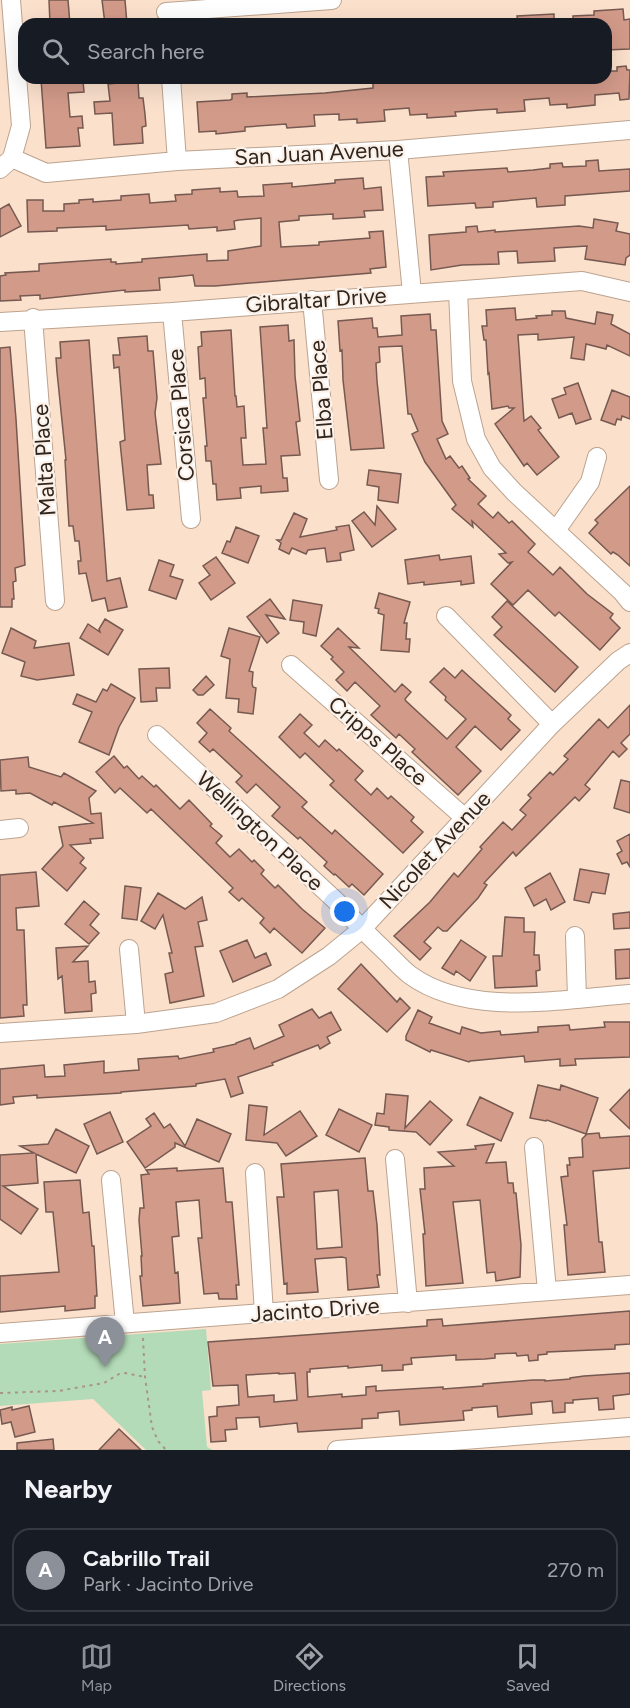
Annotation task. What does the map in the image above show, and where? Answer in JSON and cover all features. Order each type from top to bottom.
[{"type":"street","points":[[6,163],[21,126],[11,0]]},
{"type":"street","points":[[166,12],[332,0]]},
{"type":"street","points":[[171,84],[177,161]]},
{"type":"street","name":"San Juan Avenue","points":[[6,163],[46,173],[177,161],[398,150],[630,130]]},
{"type":"street","points":[[398,150],[412,292]]},
{"type":"street","name":"Gibraltar Drive","points":[[0,322],[33,318],[172,312],[412,292],[458,291],[582,281],[630,292]]},
{"type":"street","points":[[458,291],[462,381],[476,439],[492,468],[514,492],[557,529],[630,602]]},
{"type":"street","name":"Elba Place","points":[[312,300],[329,480]]},
{"type":"street","name":"Corsica Place","points":[[172,312],[190,519]]},
{"type":"street","name":"Malta Place","points":[[33,318],[55,601]]},
{"type":"street","points":[[557,529],[590,482],[597,457]]},
{"type":"street","points":[[446,616],[552,724]]},
{"type":"street","name":"Nicolet Avenue","points":[[0,1033],[136,1024],[216,1013],[278,989],[329,956],[362,929],[552,724],[618,661],[630,653]]},
{"type":"street","name":"Cripps Place","points":[[291,665],[465,818]]},
{"type":"street","name":"Wellington Place","points":[[157,735],[336,901],[410,975],[431,988],[460,998],[507,1003],[630,994]]},
{"type":"street","points":[[0,830],[19,828]]},
{"type":"street","points":[[575,936],[577,998]]},
{"type":"street","points":[[129,949],[136,1024]]},
{"type":"street","points":[[534,1147],[547,1291]]},
{"type":"street","points":[[395,1159],[408,1303]]},
{"type":"street","points":[[255,1173],[264,1313]]},
{"type":"street","points":[[111,1180],[134,1323]]},
{"type":"street","name":"Jacinto Drive","points":[[0,1333],[630,1285]]},
{"type":"street","points":[[337,1450],[401,1448],[630,1427]]},
{"type":"path","points":[[134,1323],[152,1427],[158,1441],[166,1450]]},
{"type":"path","points":[[0,1393],[58,1391],[104,1383],[125,1373],[145,1377]]},
{"type":"green space","points":[[206,1329],[211,1390],[202,1391],[207,1447],[213,1450],[146,1450],[93,1399],[0,1406],[0,1344]]},
{"type":"building","points":[[49,0],[68,0],[70,18],[50,18]]},
{"type":"building","points":[[102,0],[125,0],[126,18],[104,18]]},
{"type":"building","points":[[623,9],[624,20],[630,19],[630,49],[612,50],[612,18],[573,18],[573,16],[594,15],[594,11]]},
{"type":"building","points":[[554,14],[554,18],[517,18],[517,16]]},
{"type":"building","points":[[626,66],[627,70],[630,70],[629,99],[620,100],[619,93],[595,95],[595,105],[567,108],[567,104],[550,105],[549,98],[524,100],[525,111],[497,113],[497,109],[480,110],[455,112],[456,116],[427,118],[427,114],[410,115],[409,108],[384,110],[385,121],[357,123],[357,119],[339,120],[339,114],[314,115],[315,126],[287,128],[286,124],[245,127],[245,131],[216,134],[216,131],[199,132],[197,102],[230,100],[232,94],[247,93],[247,97],[325,93],[373,88],[373,84],[612,84],[612,71],[617,71],[617,67]]},
{"type":"building","points":[[41,84],[83,84],[84,92],[68,93],[70,117],[82,116],[83,128],[78,128],[80,146],[46,148]]},
{"type":"building","points":[[108,84],[138,84],[139,98],[143,98],[146,126],[142,127],[143,143],[114,145],[112,113],[95,114],[94,102],[110,101]]},
{"type":"building","points":[[598,160],[599,171],[630,169],[630,191],[565,196],[565,205],[537,207],[536,198],[493,202],[493,207],[476,208],[475,203],[428,206],[426,177],[444,176],[443,172],[507,168],[508,172],[550,168],[550,164],[562,163],[563,167],[586,166],[586,161]]},
{"type":"building","points":[[363,178],[364,189],[381,187],[383,210],[364,211],[365,217],[333,219],[333,214],[299,216],[299,220],[279,222],[281,247],[319,245],[319,242],[370,238],[369,232],[383,231],[386,267],[370,269],[371,273],[215,286],[195,286],[193,275],[159,278],[160,290],[125,292],[125,290],[40,299],[40,295],[20,296],[21,300],[0,301],[0,276],[6,275],[5,273],[39,271],[39,264],[111,259],[111,262],[116,262],[116,264],[142,262],[142,259],[207,254],[207,261],[228,260],[228,251],[261,246],[261,218],[234,221],[235,229],[217,231],[217,227],[189,229],[188,225],[106,230],[106,226],[57,228],[57,231],[28,232],[27,200],[43,200],[43,211],[64,211],[64,204],[79,203],[79,200],[93,199],[93,202],[121,200],[121,196],[149,194],[150,203],[176,201],[175,195],[192,194],[192,190],[220,188],[220,192],[237,191],[238,197],[264,196],[263,185],[292,183],[292,187]]},
{"type":"building","points":[[9,204],[21,226],[0,237],[0,209]]},
{"type":"building","points":[[594,219],[618,223],[616,231],[630,234],[630,255],[626,258],[625,265],[585,259],[587,246],[554,248],[555,261],[518,263],[517,251],[498,252],[499,264],[462,265],[431,270],[429,235],[466,232],[466,227],[477,226],[478,232],[579,226],[593,228]]},
{"type":"building","points":[[515,308],[516,320],[552,315],[552,311],[565,311],[566,318],[595,324],[597,312],[613,315],[611,324],[630,334],[630,356],[607,345],[606,349],[586,344],[584,360],[571,358],[574,337],[538,340],[538,334],[518,335],[524,421],[531,416],[541,428],[538,430],[559,457],[537,475],[527,463],[524,466],[495,424],[514,408],[508,406],[492,409],[486,340],[484,340],[482,326],[487,326],[486,310]]},
{"type":"building","points":[[430,314],[431,330],[436,330],[442,421],[448,434],[437,439],[446,459],[450,456],[459,468],[462,466],[470,478],[468,479],[486,496],[478,504],[493,518],[498,512],[509,523],[512,521],[535,544],[528,552],[553,575],[560,567],[587,594],[613,614],[610,618],[620,628],[600,650],[559,612],[555,616],[528,590],[513,605],[491,584],[512,562],[508,563],[499,554],[506,553],[472,521],[473,527],[452,509],[456,505],[425,462],[412,434],[418,431],[411,414],[408,414],[402,346],[379,347],[380,362],[376,363],[384,448],[351,450],[338,321],[372,318],[373,328],[377,328],[378,337],[402,335],[401,316]]},
{"type":"building","points":[[288,325],[289,341],[294,340],[300,421],[296,422],[300,455],[281,456],[283,478],[287,478],[288,491],[261,493],[261,486],[240,488],[241,498],[217,500],[211,461],[206,461],[203,398],[206,398],[205,378],[200,379],[198,347],[202,346],[201,332],[231,330],[235,396],[237,407],[244,406],[246,438],[241,438],[243,465],[266,464],[263,428],[267,428],[260,327]]},
{"type":"building","points":[[147,336],[148,351],[153,351],[157,398],[155,413],[161,464],[147,465],[149,495],[153,495],[154,508],[127,510],[120,442],[125,440],[119,367],[114,368],[113,355],[120,355],[118,338]]},
{"type":"building","points":[[89,340],[107,581],[120,578],[127,607],[108,611],[105,598],[92,601],[86,573],[79,574],[78,561],[81,561],[79,541],[75,541],[73,526],[69,526],[66,460],[56,358],[61,358],[60,342]]},
{"type":"building","points":[[10,347],[25,565],[15,568],[16,581],[13,582],[12,607],[0,607],[0,348]]},
{"type":"building","points":[[578,383],[591,419],[576,424],[572,413],[559,418],[552,399],[566,394],[564,388]]},
{"type":"building","points":[[612,390],[630,397],[630,419],[622,416],[621,420],[617,419],[615,425],[601,420]]},
{"type":"building","points":[[369,470],[401,474],[398,503],[378,500],[379,487],[367,485]]},
{"type":"building","points":[[630,486],[630,566],[618,555],[613,552],[611,554],[589,533],[598,523],[595,520]]},
{"type":"building","points":[[377,506],[396,529],[372,547],[352,521],[364,512],[375,525]]},
{"type":"building","points":[[294,513],[307,519],[300,537],[337,530],[336,527],[349,525],[354,550],[340,553],[341,560],[327,562],[325,548],[308,550],[306,554],[292,548],[289,554],[279,549],[281,543],[277,540],[281,540]]},
{"type":"building","points":[[236,527],[259,536],[248,563],[222,553],[227,541],[230,542]]},
{"type":"building","points":[[439,555],[440,560],[471,556],[474,583],[461,585],[461,581],[424,585],[424,582],[408,584],[405,560]]},
{"type":"building","points":[[216,557],[235,583],[211,600],[199,583],[210,575],[203,566]]},
{"type":"building","points":[[159,560],[174,565],[170,576],[183,580],[176,599],[149,590]]},
{"type":"building","points":[[379,593],[410,602],[404,623],[407,623],[406,639],[410,639],[409,652],[381,650],[384,615],[378,613],[379,609],[375,608]]},
{"type":"building","points":[[270,599],[285,619],[266,615],[279,633],[267,643],[247,617]]},
{"type":"building","points":[[293,600],[322,605],[316,636],[303,633],[304,622],[290,620]]},
{"type":"building","points":[[507,601],[578,667],[555,692],[494,635],[502,627],[492,617]]},
{"type":"building","points":[[105,619],[123,630],[108,655],[80,638],[88,624],[100,632],[99,629]]},
{"type":"building","points":[[11,628],[36,641],[34,648],[69,643],[74,675],[37,680],[21,676],[25,662],[2,653]]},
{"type":"building","points":[[229,628],[260,637],[249,671],[253,672],[252,684],[256,688],[253,714],[238,712],[239,699],[226,698],[230,659],[221,656]]},
{"type":"building","points":[[338,628],[359,648],[349,647],[395,692],[402,684],[411,692],[405,699],[406,701],[447,739],[466,719],[445,700],[446,697],[430,682],[444,668],[455,678],[462,670],[511,715],[508,719],[520,730],[501,750],[475,726],[456,747],[481,771],[458,795],[412,752],[415,749],[399,734],[396,738],[371,715],[380,706],[355,682],[347,691],[336,680],[344,672],[321,646]]},
{"type":"building","points":[[169,668],[170,688],[156,688],[157,701],[141,702],[139,669]]},
{"type":"building","points":[[206,676],[214,685],[203,695],[198,695],[193,690]]},
{"type":"building","points":[[111,684],[135,698],[119,727],[109,755],[79,742],[92,712],[73,704],[77,694],[96,702],[103,689],[107,691]]},
{"type":"building","points":[[630,705],[630,734],[621,743],[627,749],[619,757],[613,751],[585,785],[590,789],[579,801],[575,797],[516,856],[513,852],[484,883],[487,885],[478,898],[447,931],[438,927],[424,942],[431,948],[420,960],[394,936],[430,902],[454,873],[458,877],[482,849],[480,847],[503,822],[512,830],[526,815],[520,810],[531,798],[528,795],[550,772],[553,775],[568,759],[564,756],[599,719],[608,728]]},
{"type":"building","points":[[210,709],[231,728],[229,731],[307,802],[302,807],[332,834],[335,830],[383,874],[364,895],[352,884],[349,887],[334,875],[324,866],[327,862],[300,837],[298,839],[272,816],[280,807],[256,784],[247,793],[236,782],[242,776],[213,749],[210,752],[199,742],[207,733],[197,723]]},
{"type":"building","points":[[300,714],[312,725],[304,733],[319,747],[325,740],[337,751],[339,749],[363,771],[355,780],[371,795],[377,788],[388,799],[391,796],[414,817],[411,821],[423,832],[403,853],[330,785],[334,781],[305,753],[300,758],[279,737]]},
{"type":"building","points":[[114,756],[124,768],[127,766],[139,779],[142,776],[154,787],[156,785],[180,809],[189,800],[212,824],[210,826],[222,836],[216,843],[230,857],[239,849],[252,862],[254,860],[264,870],[261,874],[275,888],[278,885],[325,928],[302,953],[274,928],[270,933],[260,923],[264,918],[242,898],[239,901],[229,892],[233,888],[151,809],[147,813],[120,788],[115,793],[96,772]]},
{"type":"building","points":[[28,757],[29,767],[61,777],[64,773],[96,791],[89,798],[91,814],[101,813],[103,838],[90,839],[91,843],[70,845],[84,858],[80,863],[86,868],[67,891],[42,869],[63,846],[59,827],[93,823],[54,802],[52,805],[30,793],[16,794],[16,790],[1,791],[0,760]]},
{"type":"building","points":[[621,780],[630,782],[630,813],[614,808]]},
{"type":"building","points":[[630,834],[630,867],[627,862],[622,864],[617,854],[622,851],[617,841]]},
{"type":"building","points":[[580,869],[609,874],[605,894],[592,892],[589,903],[574,900]]},
{"type":"building","points":[[36,872],[39,906],[16,908],[17,930],[24,930],[27,1005],[23,1005],[24,1016],[0,1018],[0,875]]},
{"type":"building","points":[[550,873],[565,902],[551,910],[546,899],[534,906],[525,888]]},
{"type":"building","points":[[125,886],[141,888],[137,920],[122,918]]},
{"type":"building","points":[[158,893],[185,909],[202,897],[207,920],[198,922],[203,946],[195,947],[204,996],[170,1003],[165,974],[173,972],[169,953],[172,953],[163,915],[155,929],[141,921]]},
{"type":"building","points":[[84,901],[99,914],[90,925],[99,933],[89,944],[65,924]]},
{"type":"building","points":[[630,912],[630,928],[614,929],[613,914]]},
{"type":"building","points":[[505,917],[524,918],[524,932],[535,932],[534,955],[539,955],[540,970],[536,971],[537,986],[495,988],[493,956],[502,956]]},
{"type":"building","points":[[247,940],[255,958],[266,953],[271,965],[233,982],[220,951]]},
{"type":"building","points":[[461,940],[486,957],[470,981],[456,971],[454,975],[442,968]]},
{"type":"building","points":[[88,946],[73,962],[88,961],[89,982],[95,981],[96,993],[91,994],[92,1011],[65,1013],[62,976],[58,979],[56,948]]},
{"type":"building","points":[[630,949],[630,978],[616,979],[615,950]]},
{"type":"building","points":[[361,964],[397,1002],[400,998],[410,1008],[387,1032],[338,989]]},
{"type":"building","points":[[312,1009],[319,1018],[331,1012],[341,1030],[327,1037],[330,1043],[320,1049],[318,1045],[272,1063],[273,1065],[238,1077],[243,1093],[231,1097],[225,1079],[196,1084],[196,1086],[121,1093],[37,1098],[37,1095],[13,1097],[14,1103],[0,1105],[0,1069],[44,1065],[45,1077],[65,1076],[64,1065],[104,1061],[104,1073],[139,1070],[138,1059],[178,1056],[179,1059],[214,1052],[213,1049],[250,1038],[254,1049],[284,1036],[279,1025]]},
{"type":"building","points":[[418,1010],[432,1017],[429,1023],[460,1034],[462,1027],[481,1033],[500,1031],[501,1035],[538,1032],[538,1027],[569,1025],[570,1030],[605,1027],[604,1022],[630,1022],[630,1057],[575,1059],[576,1065],[560,1066],[560,1059],[525,1062],[524,1056],[469,1062],[431,1050],[430,1052],[406,1040]]},
{"type":"building","points":[[538,1085],[560,1090],[561,1085],[598,1098],[586,1134],[547,1120],[530,1118]]},
{"type":"building","points":[[630,1089],[630,1129],[610,1110]]},
{"type":"building","points":[[386,1094],[408,1096],[405,1128],[430,1101],[452,1120],[430,1145],[416,1132],[389,1130],[389,1127],[375,1125],[377,1113],[384,1114]]},
{"type":"building","points":[[480,1097],[513,1113],[501,1141],[467,1125]]},
{"type":"building","points":[[249,1105],[267,1107],[264,1135],[300,1111],[317,1136],[286,1156],[277,1143],[246,1140]]},
{"type":"building","points":[[339,1109],[372,1125],[359,1152],[326,1135]]},
{"type":"building","points":[[110,1112],[123,1142],[97,1154],[84,1124]]},
{"type":"building","points":[[154,1113],[164,1128],[170,1124],[185,1146],[197,1119],[231,1134],[219,1162],[175,1143],[175,1147],[145,1168],[127,1142],[151,1126],[146,1119]]},
{"type":"building","points":[[56,1129],[89,1146],[76,1173],[36,1154],[38,1183],[3,1186],[38,1209],[21,1234],[0,1219],[0,1155],[34,1153],[20,1146],[48,1144]]},
{"type":"building","points":[[599,1133],[600,1138],[630,1136],[630,1168],[593,1171],[599,1242],[602,1242],[605,1272],[568,1275],[564,1225],[567,1225],[561,1177],[568,1176],[569,1158],[583,1157],[582,1139],[587,1134]]},
{"type":"building","points":[[494,1144],[486,1163],[506,1162],[508,1183],[513,1183],[514,1193],[516,1193],[521,1245],[520,1277],[496,1281],[495,1272],[487,1273],[480,1200],[453,1202],[463,1283],[426,1286],[423,1234],[425,1234],[420,1189],[425,1189],[424,1168],[454,1166],[438,1152],[476,1149],[475,1146]]},
{"type":"building","points":[[365,1158],[368,1191],[373,1191],[377,1225],[379,1287],[348,1290],[346,1258],[315,1259],[318,1292],[287,1294],[287,1283],[284,1284],[277,1197],[284,1197],[281,1164]],"holes":[[[338,1190],[342,1247],[317,1249],[314,1192]]]},
{"type":"building","points":[[177,1168],[177,1171],[223,1168],[226,1202],[232,1202],[239,1285],[236,1285],[237,1299],[219,1299],[218,1293],[204,1294],[198,1238],[202,1238],[199,1200],[176,1202],[179,1236],[172,1237],[180,1303],[143,1306],[139,1220],[140,1208],[144,1208],[141,1175],[149,1174],[146,1170]]},
{"type":"building","points":[[80,1180],[83,1213],[89,1212],[92,1246],[94,1246],[97,1296],[95,1296],[95,1308],[65,1311],[65,1306],[0,1312],[0,1276],[59,1272],[53,1212],[46,1212],[44,1182]]},
{"type":"building","points":[[630,1311],[630,1344],[615,1345],[615,1349],[547,1352],[547,1354],[538,1355],[538,1360],[529,1361],[528,1355],[517,1356],[516,1353],[495,1354],[495,1358],[456,1360],[456,1355],[411,1358],[412,1364],[403,1365],[403,1370],[382,1371],[382,1365],[310,1369],[310,1372],[307,1372],[308,1397],[342,1394],[342,1397],[366,1395],[366,1387],[376,1386],[376,1391],[443,1387],[443,1389],[630,1373],[630,1394],[613,1396],[614,1409],[599,1410],[598,1398],[573,1400],[573,1403],[565,1403],[565,1412],[553,1413],[552,1401],[531,1403],[532,1414],[498,1417],[497,1406],[472,1408],[472,1410],[463,1411],[464,1420],[400,1425],[399,1411],[378,1413],[378,1418],[362,1419],[362,1428],[298,1432],[297,1423],[260,1427],[259,1417],[236,1418],[237,1429],[225,1430],[226,1441],[211,1442],[209,1417],[217,1416],[217,1407],[239,1405],[238,1385],[213,1386],[208,1342],[427,1326],[427,1320],[442,1319],[443,1326]],"holes":[[[295,1373],[297,1400],[274,1402],[274,1395],[248,1397],[246,1375]]]},
{"type":"building","points":[[29,1406],[35,1432],[15,1437],[11,1422],[2,1424],[0,1410]]},
{"type":"building","points":[[119,1429],[141,1450],[99,1450]]},
{"type":"building","points":[[53,1439],[54,1450],[17,1450],[17,1443]]},
{"type":"place","name":"Cabrillo Trail","points":[[105,1367]]}]
